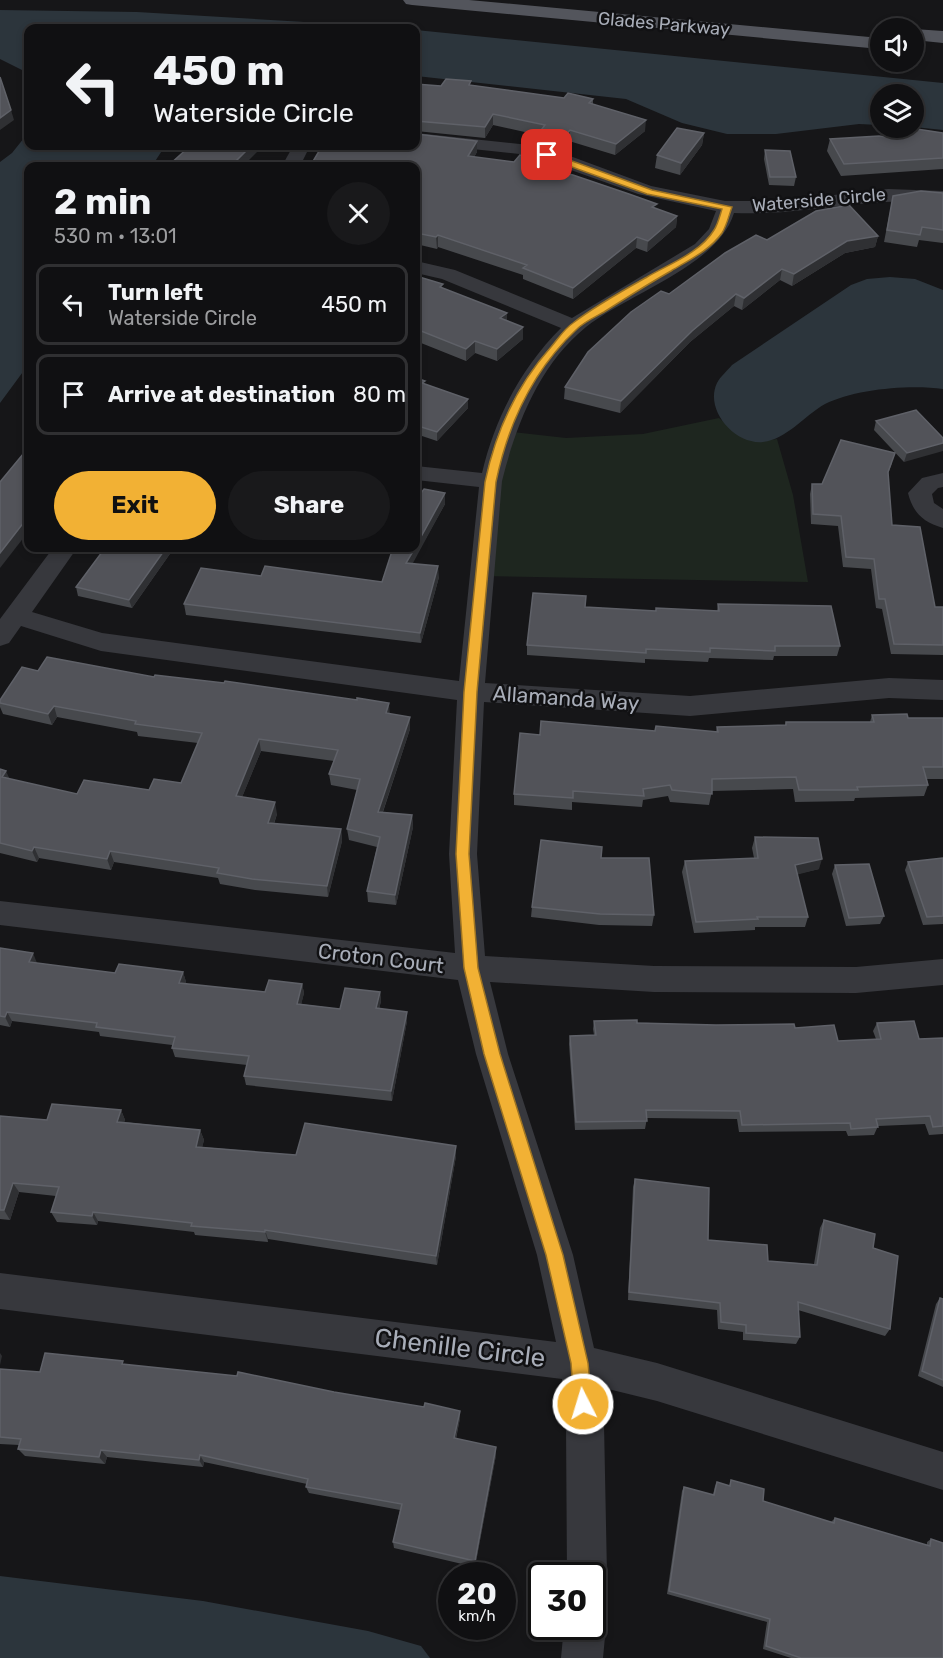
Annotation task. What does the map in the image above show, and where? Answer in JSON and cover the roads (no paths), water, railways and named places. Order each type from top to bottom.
[{"type":"main road","name":"Glades Parkway","points":[[411,0],[870,44]]},
{"type":"main road","name":"Glades Parkway","points":[[543,0],[870,31]]},
{"type":"main road","points":[[924,35],[943,37]]},
{"type":"main road","points":[[924,49],[943,50]]},
{"type":"street","name":"Waterside Circle","points":[[420,138],[529,150],[564,160],[650,193],[727,207],[782,206],[872,194],[922,193],[943,197]]},
{"type":"street","points":[[587,1562],[585,1424],[579,1363],[555,1255],[492,1054],[471,968],[462,854],[471,692],[491,482],[497,452],[508,421],[522,393],[540,366],[574,326],[635,287],[696,253],[719,230],[727,207]]},
{"type":"street","points":[[420,268],[448,274],[574,326]]},
{"type":"street","points":[[420,473],[491,482]]},
{"type":"street","points":[[943,480],[930,483],[920,493],[923,507],[943,520]]},
{"type":"street","points":[[0,637],[62,552]]},
{"type":"street","name":"Allamanda Way","points":[[16,616],[101,642],[471,692],[690,706],[889,688],[943,690]]},
{"type":"street","name":"Croton Court","points":[[0,913],[471,968],[654,979],[856,980],[943,972]]},
{"type":"street","name":"Chenille Circle","points":[[0,1291],[579,1363],[657,1382],[943,1471]]},
{"type":"street","points":[[582,1658],[584,1640]]}]
